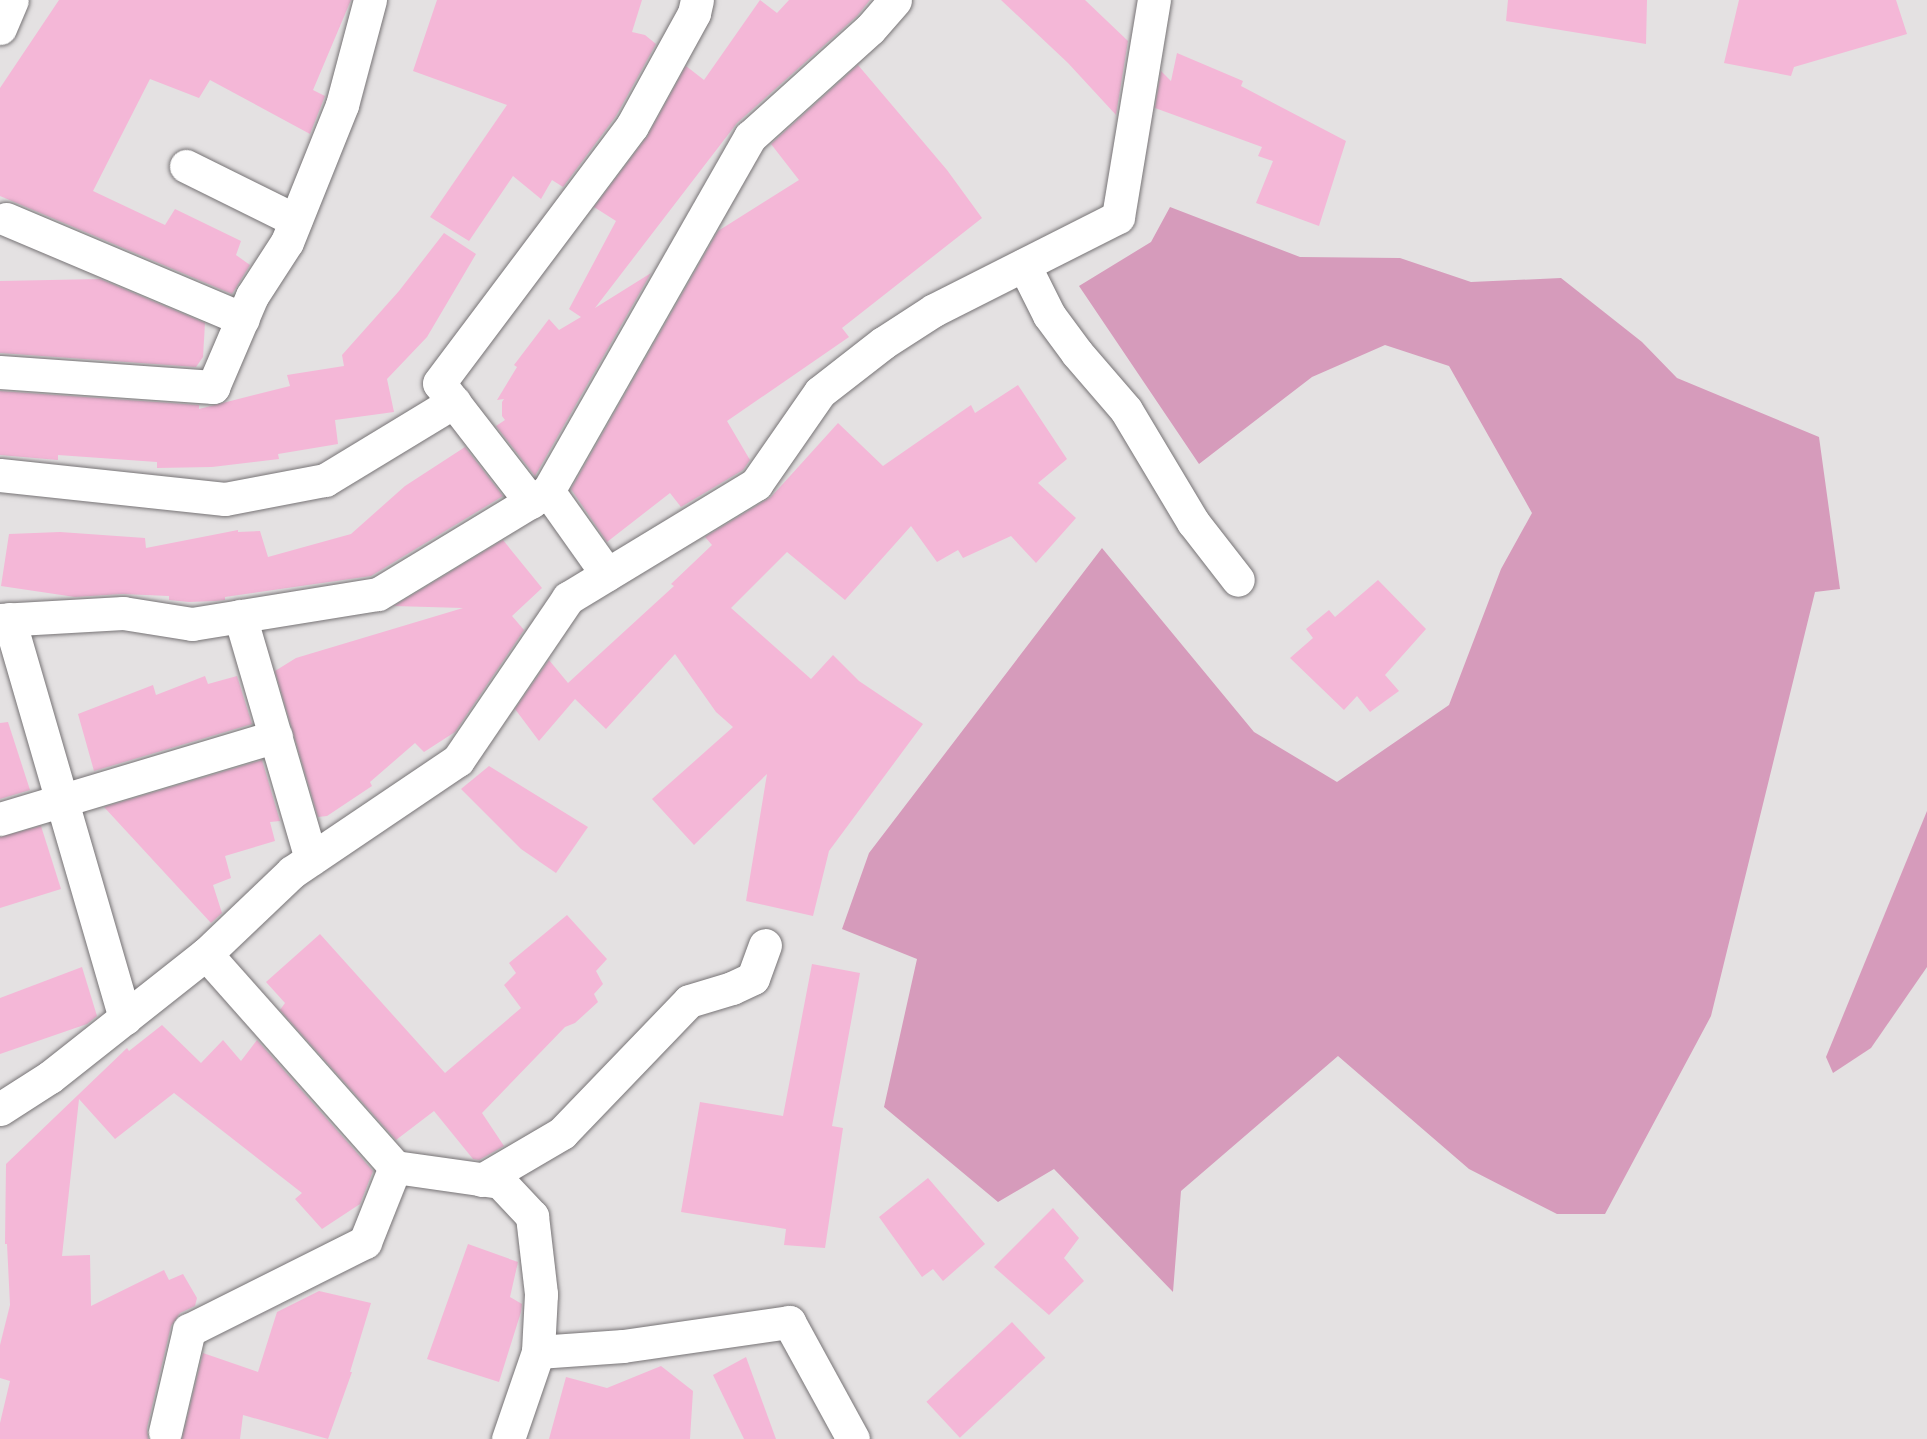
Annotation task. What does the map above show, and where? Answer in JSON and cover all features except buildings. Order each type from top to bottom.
[{"type":"street","points":[[0,28],[12,0]]},
{"type":"street","points":[[0,372],[213,387],[252,296],[287,242],[296,220],[342,105],[370,0]]},
{"type":"street","points":[[607,574],[439,383],[632,126],[694,13],[698,0]]},
{"type":"street","points":[[125,1018],[62,801],[5,619],[123,613],[192,624],[378,594],[539,496],[750,137],[870,28],[895,0]]},
{"type":"street","points":[[0,1109],[50,1077],[206,954],[292,872],[458,760],[568,598],[756,484],[820,392],[883,343],[934,310],[1118,217],[1154,0]]},
{"type":"street","points":[[186,166],[296,220]]},
{"type":"street","points":[[6,219],[243,319]]},
{"type":"street","points":[[1024,265],[1049,315],[1126,410],[1193,522],[1238,580]]},
{"type":"street","points":[[0,475],[225,499],[325,480],[454,402]]},
{"type":"street","points":[[240,616],[311,859]]},
{"type":"street","points":[[0,819],[276,736]]},
{"type":"street","points":[[482,1180],[562,1133],[689,1001],[732,988],[753,978],[765,945]]},
{"type":"street","points":[[206,954],[395,1167],[500,1182],[532,1216],[541,1294],[538,1352],[508,1439]]},
{"type":"street","points":[[165,1432],[189,1330],[365,1242],[395,1167]]},
{"type":"street","points":[[538,1352],[623,1346],[789,1322],[853,1439]]},
{"type":"shaded area","points":[[1170,207],[1300,257],[1400,258],[1471,282],[1561,278],[1642,342],[1677,378],[1819,437],[1840,589],[1815,592],[1711,1016],[1605,1214],[1557,1214],[1469,1169],[1338,1056],[1181,1191],[1173,1292],[1054,1169],[998,1202],[884,1107],[917,959],[842,929],[869,853],[1102,548],[1254,732],[1337,782],[1449,705],[1501,569],[1532,513],[1449,366],[1385,345],[1312,377],[1199,464],[1079,286],[1151,242]]},
{"type":"shaded area","points":[[1927,811],[1927,967],[1871,1048],[1833,1073],[1826,1057]]}]
